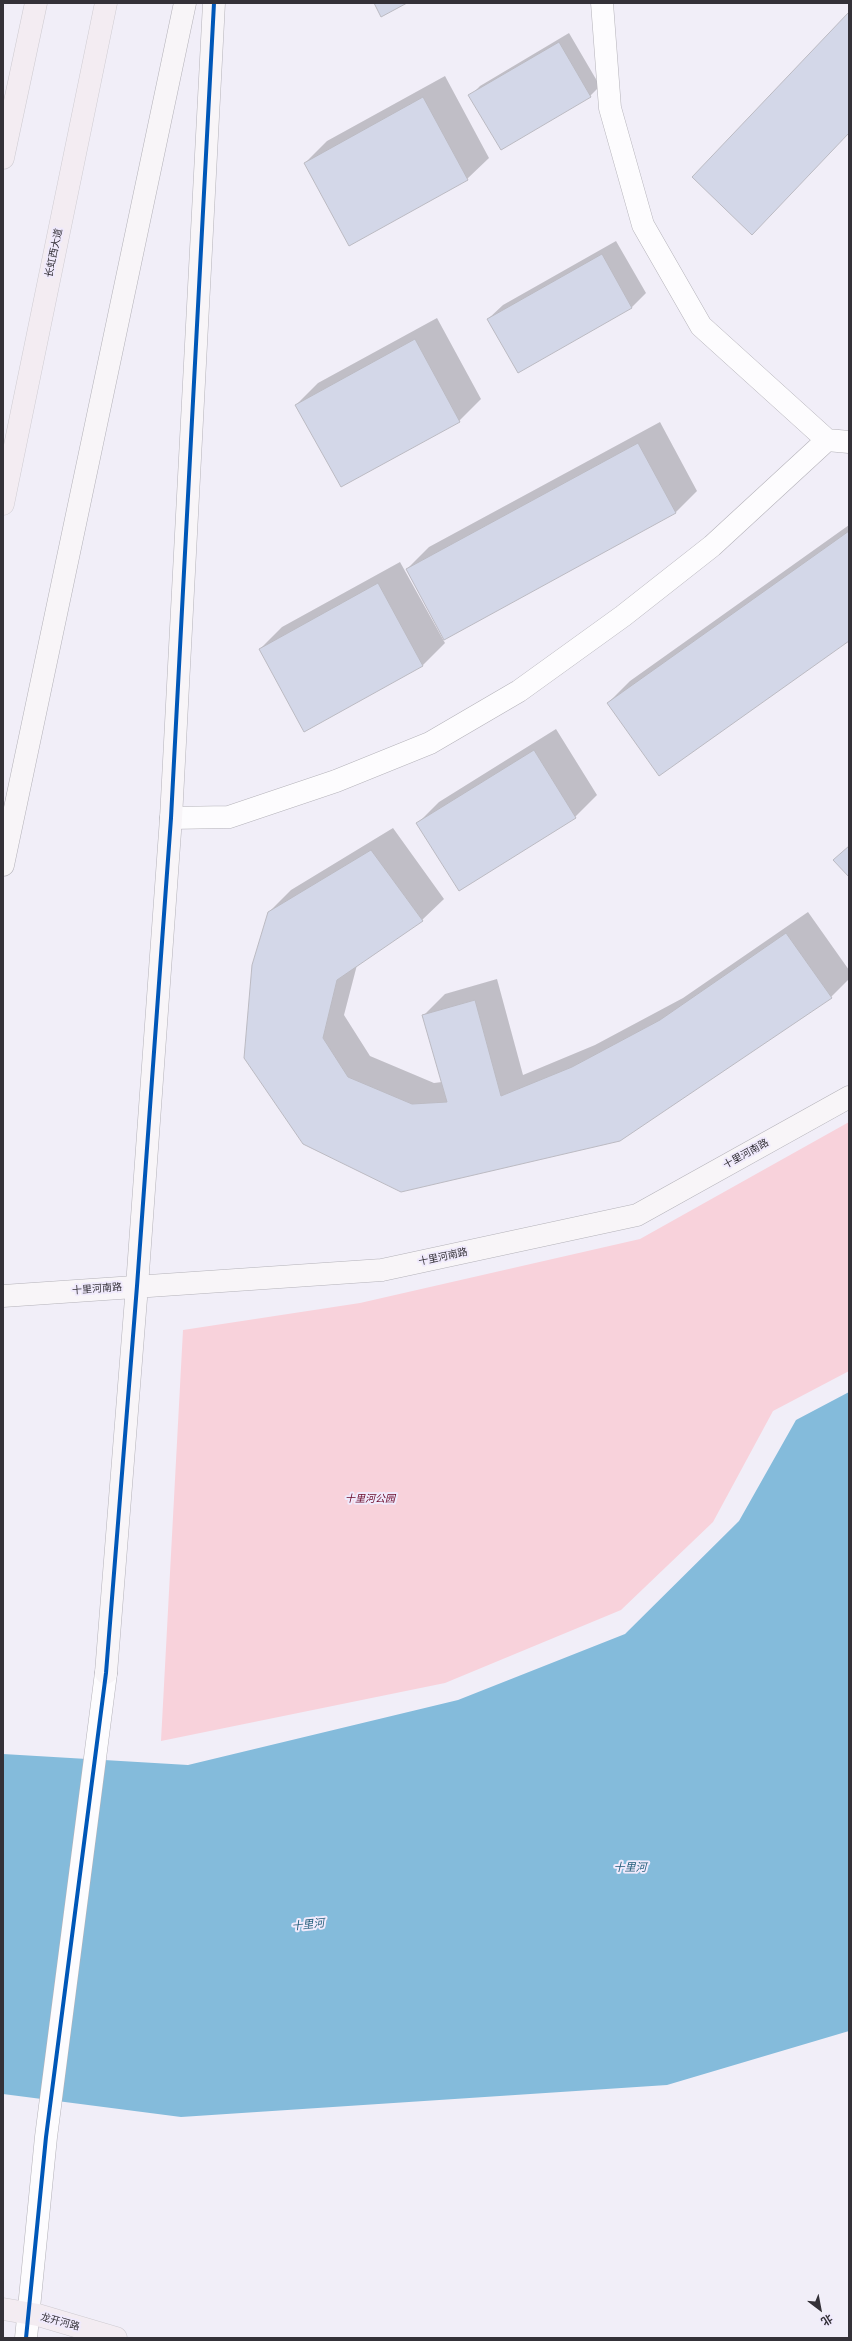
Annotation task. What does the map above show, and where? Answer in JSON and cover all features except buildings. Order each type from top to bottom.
[{"type":"main road","points":[[3,158],[36,3]]},
{"type":"main road","name":"长虹西大道","points":[[3,504],[106,3]]},
{"type":"main road","name":"龙开河路","points":[[3,2309],[29,2314],[116,2338]]},
{"type":"street","points":[[3,865],[185,3]]},
{"type":"street","points":[[26,2338],[46,2137],[106,1673],[137,1286],[170,818],[214,3]]},
{"type":"street","points":[[602,3],[610,108],[643,224],[701,326],[827,440],[849,442]]},
{"type":"street","points":[[170,818],[229,817],[336,781],[430,743],[519,691],[623,616],[712,546],[827,440]]},
{"type":"street","name":"十里河南路","points":[[3,1296],[382,1270],[638,1215],[849,1096]]},
{"type":"green space","name":"十里河公园","points":[[849,1122],[849,1371],[773,1411],[713,1522],[621,1610],[445,1683],[161,1741],[183,1330],[360,1303],[640,1239]]},
{"type":"water","name":"十里河","points":[[849,1392],[849,2031],[667,2085],[181,2117],[3,2094],[3,1754],[188,1765],[458,1700],[625,1634],[739,1521],[796,1420]]},
{"type":"cycle path","points":[[26,2338],[46,2137],[106,1673],[137,1286],[171,818],[214,3]]}]
